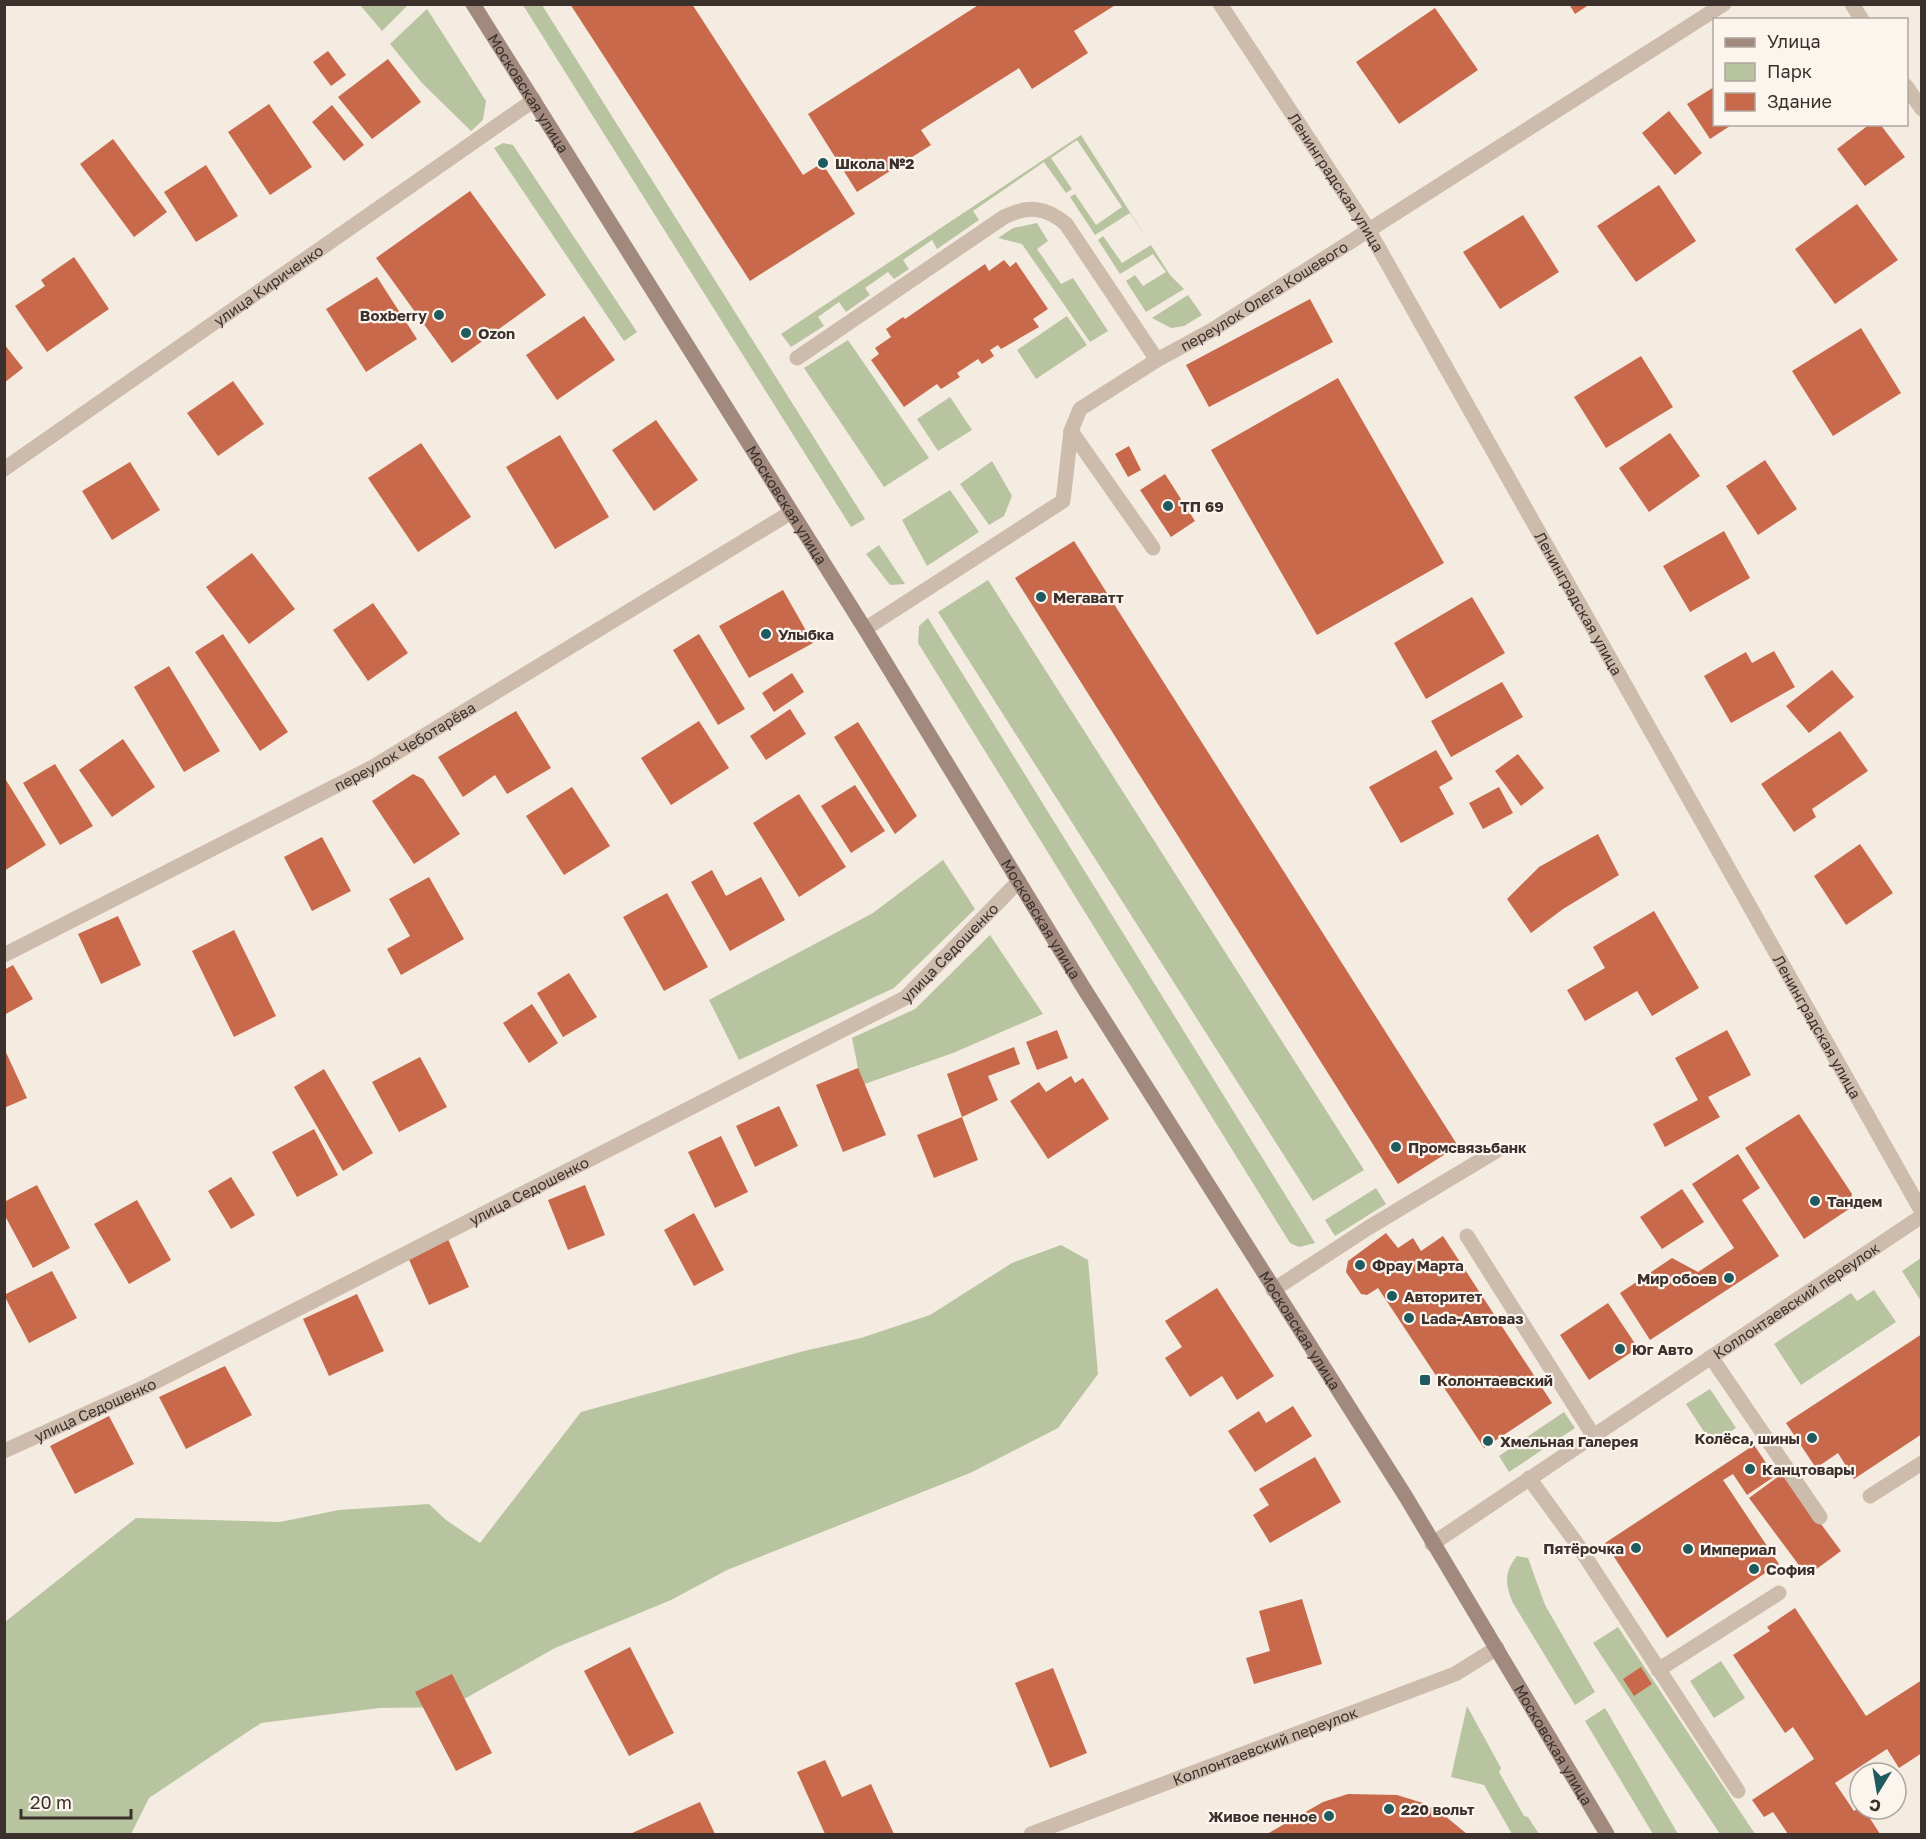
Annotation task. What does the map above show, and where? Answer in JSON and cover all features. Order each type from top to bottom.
[{"type":"main road","name":"Московская улица","points":[[473,4],[790,513],[865,629],[1019,881],[1497,1648],[1607,1834]]},
{"type":"street","name":"Ленинградская улица","points":[[1220,4],[1368,229],[1922,1214]]},
{"type":"street","name":"переулок Олега Кошевого","points":[[865,629],[1063,501],[1071,431],[1080,409],[1157,360],[1212,330],[1724,4]]},
{"type":"street","points":[[1852,4],[1861,18]]},
{"type":"street","points":[[1908,89],[1922,109]]},
{"type":"street","name":"улица Кириченко","points":[[4,469],[534,100]]},
{"type":"street","points":[[797,358],[1004,217],[1030,208],[1056,216],[1066,224],[1157,360]]},
{"type":"street","points":[[1071,431],[1153,548]]},
{"type":"street","name":"переулок Чеботарёва","points":[[4,955],[373,767],[790,513]]},
{"type":"street","name":"улица Седошенко","points":[[4,1451],[147,1386],[905,998],[1019,881]]},
{"type":"street","points":[[1273,1290],[1368,1228],[1496,1151]]},
{"type":"street","name":"Коллонтаевский переулок","points":[[1432,1544],[1922,1214]]},
{"type":"street","points":[[1467,1236],[1593,1435]]},
{"type":"street","points":[[1711,1357],[1820,1517]]},
{"type":"street","points":[[1870,1497],[1922,1463]]},
{"type":"street","points":[[1529,1478],[1577,1544],[1738,1791]]},
{"type":"street","points":[[1658,1670],[1779,1593]]},
{"type":"street","name":"Коллонтаевский переулок","points":[[1031,1834],[1455,1674],[1497,1648]]},
{"type":"green space","points":[[360,5],[408,5],[382,31]]},
{"type":"green space","points":[[523,5],[542,5],[865,519],[851,527]]},
{"type":"green space","points":[[427,9],[486,101],[483,120],[471,131],[422,83],[390,44]]},
{"type":"green space","points":[[1081,135],[1149,242],[1130,213],[1095,235],[1070,197],[1075,194],[1096,225],[1122,207],[1077,140],[1051,158],[1072,189],[1066,193],[1044,162],[973,211],[979,220],[937,249],[932,240],[903,260],[909,269],[894,279],[888,272],[865,288],[870,295],[846,312],[839,302],[818,317],[824,326],[791,347],[781,334]]},
{"type":"green space","points":[[503,143],[513,145],[637,332],[624,341],[494,148]]},
{"type":"green space","points":[[1037,223],[1048,241],[1037,249],[1061,284],[1073,278],[1108,331],[1090,342],[1022,244],[998,238],[1013,228]]},
{"type":"green space","points":[[1103,236],[1122,263],[1151,245],[1170,275],[1184,289],[1146,312],[1126,281],[1135,275],[1143,286],[1166,272],[1153,254],[1120,274],[1098,240]]},
{"type":"green space","points":[[1188,295],[1202,315],[1184,326],[1171,328],[1152,318]]},
{"type":"green space","points":[[1067,316],[1087,345],[1036,379],[1017,350]]},
{"type":"green space","points":[[848,340],[929,458],[884,487],[804,368]]},
{"type":"green space","points":[[950,397],[972,430],[938,451],[917,419]]},
{"type":"green space","points":[[992,461],[1012,496],[1004,516],[989,525],[960,484]]},
{"type":"green space","points":[[950,490],[979,532],[927,566],[902,520]]},
{"type":"green space","points":[[879,545],[905,584],[890,585],[866,554]]},
{"type":"green space","points":[[988,580],[1364,1170],[1313,1201],[938,612]]},
{"type":"green space","points":[[928,618],[1315,1243],[1299,1247],[1290,1243],[918,643],[919,626]]},
{"type":"green space","points":[[943,860],[975,909],[894,988],[739,1060],[709,1000],[873,913]]},
{"type":"green space","points":[[990,935],[1043,1014],[953,1053],[856,1087],[858,1068],[852,1038],[915,1009]]},
{"type":"green space","points":[[1376,1188],[1386,1204],[1335,1236],[1325,1220]]},
{"type":"green space","points":[[1061,1245],[1088,1260],[1098,1374],[1058,1428],[970,1473],[727,1570],[671,1600],[555,1648],[450,1707],[379,1708],[261,1723],[149,1798],[131,1834],[5,1834],[5,1622],[136,1518],[280,1522],[339,1510],[429,1504],[446,1520],[480,1543],[581,1412],[804,1351],[861,1338],[930,1315],[1012,1263]]},
{"type":"green space","points":[[1921,1258],[1921,1301],[1902,1271]]},
{"type":"green space","points":[[1874,1290],[1896,1322],[1801,1385],[1774,1344],[1851,1293],[1857,1301]]},
{"type":"green space","points":[[1710,1389],[1736,1428],[1712,1444],[1686,1404]]},
{"type":"green space","points":[[1564,1412],[1575,1428],[1509,1472],[1499,1456]]},
{"type":"green space","points":[[1517,1556],[1528,1558],[1545,1605],[1595,1692],[1575,1705],[1510,1596],[1507,1578],[1510,1567]]},
{"type":"green space","points":[[1618,1627],[1755,1834],[1720,1834],[1593,1643]]},
{"type":"green space","points":[[1721,1661],[1745,1698],[1714,1718],[1690,1681]]},
{"type":"green space","points":[[1467,1706],[1501,1768],[1499,1772],[1524,1816],[1528,1817],[1539,1834],[1512,1834],[1484,1785],[1451,1777]]},
{"type":"green space","points":[[1605,1708],[1678,1834],[1653,1834],[1585,1721]]},
{"type":"building","points":[[570,4],[692,4],[803,175],[822,163],[855,214],[750,281]]},
{"type":"building","points":[[980,4],[1117,4],[1074,31],[1088,53],[1032,89],[1019,68],[921,130],[931,145],[857,192],[808,114]]},
{"type":"building","points":[[1569,4],[1590,4],[1575,14]]},
{"type":"building","points":[[1435,8],[1478,70],[1399,124],[1356,62]]},
{"type":"building","points":[[328,51],[346,75],[331,86],[313,62]]},
{"type":"building","points":[[388,59],[421,102],[372,139],[338,97]]},
{"type":"building","points":[[1713,88],[1713,126],[1730,126],[1710,139],[1687,104]]},
{"type":"building","points":[[269,104],[312,167],[270,195],[228,132]]},
{"type":"building","points":[[332,105],[364,145],[344,161],[312,122]]},
{"type":"building","points":[[1669,111],[1702,153],[1675,175],[1642,133]]},
{"type":"building","points":[[1867,126],[1882,126],[1905,157],[1865,186],[1837,149]]},
{"type":"building","points":[[113,139],[167,212],[134,237],[80,164]]},
{"type":"building","points":[[206,165],[238,216],[196,242],[164,192]]},
{"type":"building","points":[[1659,185],[1696,241],[1636,282],[1597,226]]},
{"type":"building","points":[[470,191],[546,295],[452,363],[376,258]]},
{"type":"building","points":[[1857,204],[1898,260],[1835,304],[1795,249]]},
{"type":"building","points":[[1523,215],[1559,272],[1500,309],[1463,252]]},
{"type":"building","points":[[74,257],[109,309],[47,352],[15,306],[45,286],[41,280]]},
{"type":"building","points":[[1004,260],[1010,267],[1016,262],[1048,309],[1033,319],[1039,327],[1001,349],[998,345],[990,350],[994,356],[982,364],[978,359],[957,373],[960,377],[941,389],[937,384],[904,407],[871,360],[879,354],[875,348],[891,337],[886,329],[903,317],[905,319],[985,264],[989,271]]},
{"type":"building","points":[[377,277],[417,339],[366,372],[326,309]]},
{"type":"building","points":[[1310,299],[1333,342],[1209,407],[1186,365]]},
{"type":"building","points":[[584,316],[615,360],[557,400],[526,355]]},
{"type":"building","points":[[1861,328],[1901,393],[1833,436],[1792,371]]},
{"type":"building","points":[[4,344],[23,368],[4,383]]},
{"type":"building","points":[[1641,356],[1673,407],[1606,448],[1574,397]]},
{"type":"building","points":[[1338,378],[1444,563],[1317,635],[1211,450]]},
{"type":"building","points":[[233,381],[264,424],[218,456],[187,413]]},
{"type":"building","points":[[656,420],[698,480],[654,511],[612,450]]},
{"type":"building","points":[[1670,433],[1700,476],[1649,512],[1619,468]]},
{"type":"building","points":[[560,435],[609,517],[555,549],[506,467]]},
{"type":"building","points":[[421,443],[471,517],[418,552],[368,478]]},
{"type":"building","points":[[1129,446],[1141,470],[1128,477],[1115,454]]},
{"type":"building","points":[[1765,460],[1797,509],[1758,535],[1726,486]]},
{"type":"building","points":[[130,462],[160,510],[112,540],[82,491]]},
{"type":"building","name":"ТП 69","points":[[1165,474],[1195,521],[1171,537],[1140,490]]},
{"type":"building","points":[[1724,531],[1750,578],[1690,612],[1663,566]]},
{"type":"building","points":[[1074,541],[1458,1146],[1398,1184],[1015,578]]},
{"type":"building","points":[[252,553],[295,609],[249,644],[206,587]]},
{"type":"building","name":"Улыбка","points":[[783,590],[813,643],[749,678],[719,626]]},
{"type":"building","points":[[1472,597],[1505,653],[1426,699],[1394,643]]},
{"type":"building","points":[[373,603],[408,653],[368,681],[333,630]]},
{"type":"building","points":[[223,634],[288,732],[260,751],[195,652]]},
{"type":"building","points":[[699,634],[745,709],[718,725],[673,650]]},
{"type":"building","points":[[1774,651],[1795,687],[1731,723],[1704,676],[1746,652],[1752,663]]},
{"type":"building","points":[[169,666],[220,751],[184,772],[134,687]]},
{"type":"building","points":[[1832,670],[1854,697],[1809,733],[1786,706]]},
{"type":"building","points":[[792,673],[804,692],[774,712],[762,693]]},
{"type":"building","points":[[1502,682],[1523,717],[1451,757],[1431,721]]},
{"type":"building","points":[[790,709],[806,734],[766,760],[750,736]]},
{"type":"building","points":[[516,711],[551,768],[507,794],[495,775],[463,797],[438,757]]},
{"type":"building","points":[[699,721],[729,768],[671,805],[641,758]]},
{"type":"building","points":[[858,722],[917,816],[895,834],[834,737]]},
{"type":"building","points":[[1840,731],[1868,771],[1812,809],[1816,817],[1794,832],[1761,784]]},
{"type":"building","points":[[123,739],[155,787],[112,817],[79,770]]},
{"type":"building","points":[[1436,750],[1453,779],[1439,787],[1454,814],[1401,843],[1369,787]]},
{"type":"building","points":[[1518,754],[1544,788],[1521,806],[1495,771]]},
{"type":"building","points":[[55,764],[93,826],[60,845],[23,783]]},
{"type":"building","points":[[413,774],[423,779],[460,834],[414,864],[372,801]]},
{"type":"building","points":[[6,780],[46,845],[4,871],[4,781]]},
{"type":"building","points":[[855,785],[885,831],[851,853],[821,806]]},
{"type":"building","points":[[572,787],[610,846],[564,875],[526,816]]},
{"type":"building","points":[[1499,787],[1513,813],[1483,829],[1469,803]]},
{"type":"building","points":[[799,794],[846,867],[799,897],[753,823]]},
{"type":"building","points":[[1598,834],[1619,875],[1563,909],[1531,933],[1507,899],[1539,867]]},
{"type":"building","points":[[322,837],[351,891],[312,911],[284,857]]},
{"type":"building","points":[[1860,844],[1893,893],[1846,925],[1814,876]]},
{"type":"building","points":[[712,870],[726,896],[761,877],[785,920],[730,951],[691,882]]},
{"type":"building","points":[[429,877],[464,939],[401,975],[387,949],[410,936],[389,899]]},
{"type":"building","points":[[667,893],[708,967],[664,991],[623,917]]},
{"type":"building","points":[[1654,911],[1699,988],[1652,1016],[1637,991],[1585,1021],[1567,990],[1605,968],[1593,947]]},
{"type":"building","points":[[118,916],[141,965],[101,984],[78,934]]},
{"type":"building","points":[[234,930],[276,1016],[234,1037],[192,951]]},
{"type":"building","points":[[13,965],[33,999],[4,1015],[4,970]]},
{"type":"building","points":[[569,973],[597,1017],[563,1037],[537,993]]},
{"type":"building","points":[[532,1004],[558,1043],[529,1063],[503,1023]]},
{"type":"building","points":[[1057,1030],[1068,1058],[1037,1070],[1026,1042]]},
{"type":"building","points":[[1727,1030],[1751,1075],[1708,1097],[1720,1117],[1665,1147],[1653,1124],[1698,1100],[1675,1058]]},
{"type":"building","points":[[1014,1047],[1020,1064],[988,1076],[998,1100],[962,1117],[947,1074]]},
{"type":"building","points":[[4,1048],[27,1098],[4,1108]]},
{"type":"building","points":[[420,1057],[447,1107],[399,1132],[372,1082]]},
{"type":"building","points":[[858,1068],[886,1135],[843,1152],[816,1085]]},
{"type":"building","points":[[324,1069],[373,1153],[343,1171],[294,1087]]},
{"type":"building","points":[[1071,1076],[1075,1083],[1083,1078],[1109,1119],[1048,1159],[1010,1101],[1039,1082],[1046,1092]]},
{"type":"building","points":[[779,1106],[798,1146],[755,1167],[736,1126]]},
{"type":"building","points":[[1799,1114],[1852,1194],[1849,1209],[1804,1239],[1745,1148]]},
{"type":"building","points":[[962,1117],[978,1160],[934,1178],[917,1135]]},
{"type":"building","points":[[314,1129],[338,1175],[297,1197],[272,1152]]},
{"type":"building","points":[[721,1136],[748,1192],[715,1208],[688,1152]]},
{"type":"building","points":[[1738,1154],[1760,1188],[1742,1200],[1779,1256],[1650,1340],[1620,1293],[1672,1258],[1698,1272],[1734,1248],[1692,1184]]},
{"type":"building","points":[[231,1177],[255,1215],[231,1229],[208,1191]]},
{"type":"building","points":[[37,1185],[70,1248],[33,1268],[4,1214],[4,1202]]},
{"type":"building","points":[[585,1185],[605,1235],[568,1250],[548,1200]]},
{"type":"building","points":[[1682,1189],[1704,1222],[1662,1249],[1640,1217]]},
{"type":"building","points":[[137,1200],[171,1260],[129,1284],[94,1224]]},
{"type":"building","points":[[694,1213],[724,1270],[694,1286],[664,1230]]},
{"type":"building","points":[[1386,1233],[1398,1248],[1413,1238],[1421,1251],[1443,1236],[1552,1403],[1484,1448],[1378,1288],[1367,1295],[1361,1294],[1346,1272],[1348,1261]]},
{"type":"building","points":[[447,1237],[469,1287],[429,1305],[407,1255]]},
{"type":"building","points":[[52,1271],[77,1318],[29,1343],[4,1295]]},
{"type":"building","points":[[1217,1288],[1274,1376],[1237,1400],[1222,1376],[1190,1397],[1165,1358],[1182,1347],[1165,1321]]},
{"type":"building","points":[[357,1294],[384,1351],[329,1376],[303,1319]]},
{"type":"building","points":[[1608,1303],[1638,1348],[1589,1380],[1560,1335]]},
{"type":"building","points":[[1922,1334],[1922,1434],[1854,1479],[1838,1453],[1816,1468],[1786,1423]]},
{"type":"building","points":[[225,1366],[252,1415],[186,1449],[159,1397]]},
{"type":"building","points":[[1293,1406],[1312,1436],[1255,1472],[1228,1431],[1259,1411],[1266,1423]]},
{"type":"building","points":[[109,1416],[134,1464],[75,1494],[50,1446]]},
{"type":"building","name":"Империал","points":[[1754,1445],[1775,1476],[1747,1495],[1733,1474],[1723,1480],[1779,1564],[1667,1638],[1605,1543]]},
{"type":"building","points":[[1315,1457],[1341,1502],[1270,1543],[1253,1515],[1269,1505],[1259,1489]]},
{"type":"building","points":[[1783,1473],[1841,1551],[1807,1576],[1749,1498]]},
{"type":"building","points":[[1302,1599],[1322,1664],[1254,1684],[1246,1658],[1270,1651],[1259,1611]]},
{"type":"building","points":[[1795,1608],[1866,1716],[1922,1680],[1922,1753],[1908,1762],[1895,1761],[1887,1749],[1869,1761],[1848,1761],[1848,1774],[1835,1783],[1848,1802],[1848,1821],[1872,1821],[1880,1834],[1788,1834],[1773,1812],[1764,1817],[1752,1800],[1814,1759],[1793,1727],[1785,1733],[1733,1655],[1770,1631],[1767,1627]]},
{"type":"building","points":[[630,1647],[674,1733],[629,1756],[584,1671]]},
{"type":"building","points":[[1641,1667],[1652,1684],[1634,1696],[1623,1679]]},
{"type":"building","points":[[1053,1668],[1087,1753],[1050,1768],[1015,1683]]},
{"type":"building","points":[[452,1674],[492,1753],[456,1771],[415,1692]]},
{"type":"building","points":[[825,1760],[842,1797],[871,1784],[894,1834],[825,1834],[797,1772]]},
{"type":"building","points":[[1348,1794],[1397,1795],[1423,1803],[1445,1816],[1467,1834],[1267,1834],[1323,1802]]},
{"type":"building","points":[[700,1802],[715,1834],[630,1834]]},
{"type":"place","name":"Школа №2","points":[[823,163]]},
{"type":"place","name":"Boxberry","points":[[439,315]]},
{"type":"place","name":"Ozon","points":[[466,333]]},
{"type":"place","name":"ТП 69","points":[[1168,506]]},
{"type":"place","name":"Мегаватт","points":[[1041,597]]},
{"type":"place","name":"Улыбка","points":[[766,634]]},
{"type":"place","name":"Промсвязьбанк","points":[[1396,1147]]},
{"type":"place","name":"Тандем","points":[[1815,1201]]},
{"type":"place","name":"Фрау Марта","points":[[1360,1265]]},
{"type":"place","name":"Мир обоев","points":[[1729,1278]]},
{"type":"place","name":"Авторитет","points":[[1392,1296]]},
{"type":"place","name":"Lada-Автоваз","points":[[1409,1318]]},
{"type":"place","name":"Юг Авто","points":[[1620,1349]]},
{"type":"place","name":"Колонтаевский","points":[[1425,1380]]},
{"type":"place","name":"Колёса, шины","points":[[1812,1438]]},
{"type":"place","name":"Хмельная Галерея","points":[[1488,1441]]},
{"type":"place","name":"Канцтовары","points":[[1750,1469]]},
{"type":"place","name":"Пятёрочка","points":[[1636,1548]]},
{"type":"place","name":"Империал","points":[[1688,1549]]},
{"type":"place","name":"София","points":[[1754,1569]]},
{"type":"place","name":"220 вольт","points":[[1389,1809]]},
{"type":"place","name":"Живое пенное","points":[[1329,1816]]}]
